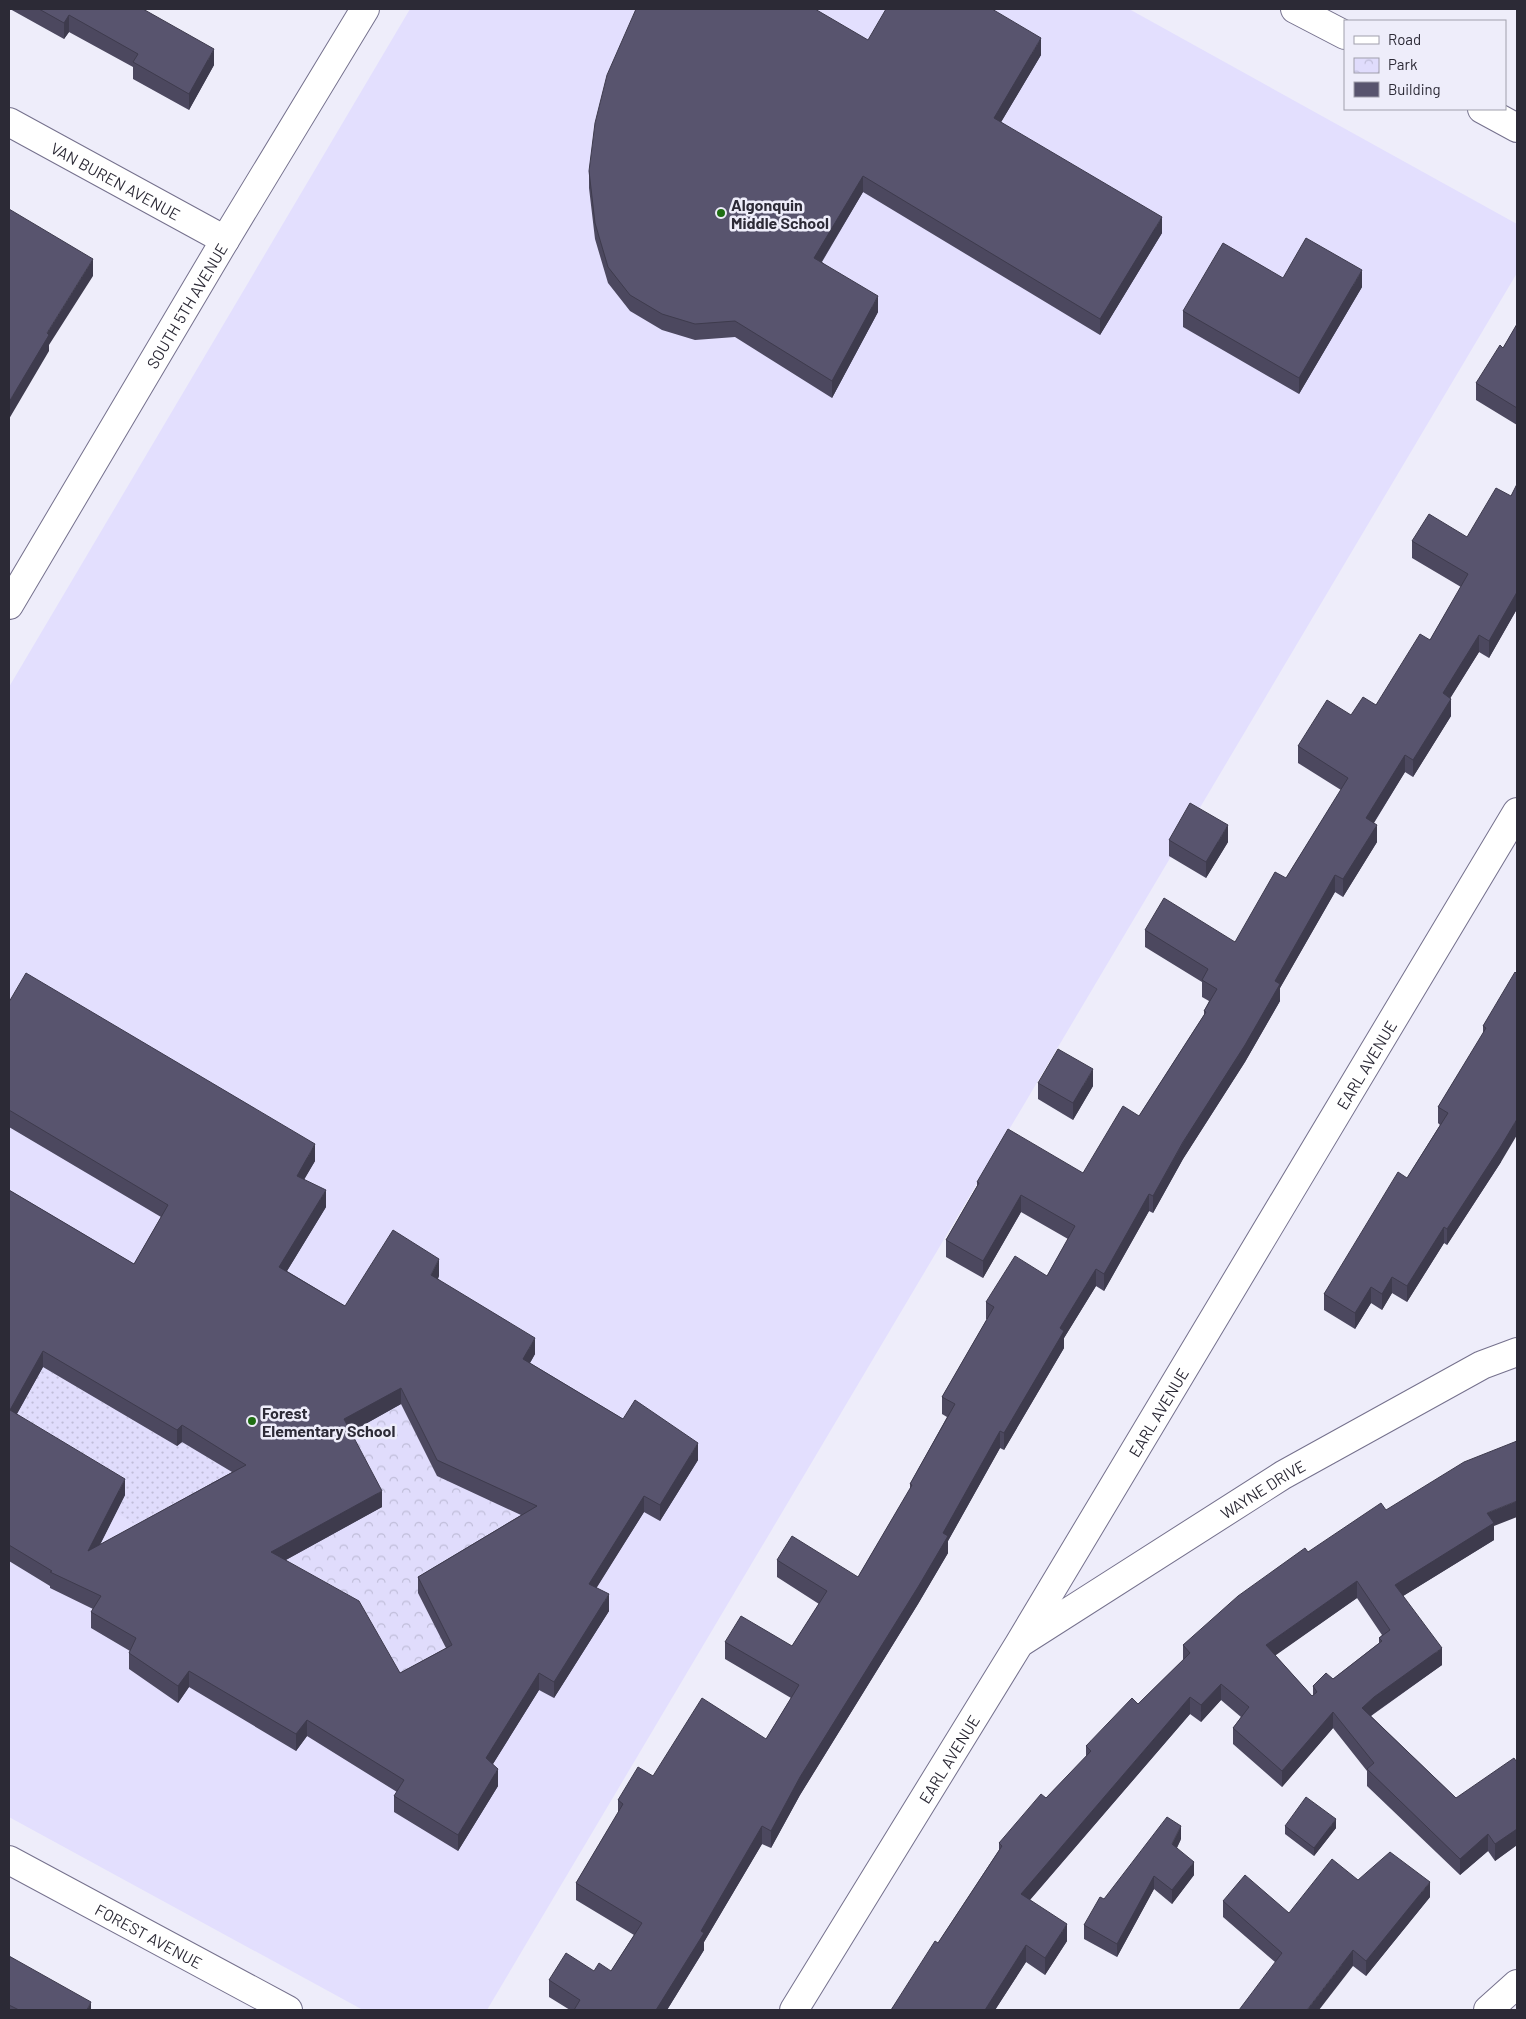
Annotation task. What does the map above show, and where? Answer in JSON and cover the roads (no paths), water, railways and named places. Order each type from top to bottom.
[{"type":"street","name":"SOUTH 5TH AVENUE","points":[[9,605],[224,240],[365,9]]},
{"type":"street","points":[[1295,9],[1344,34]]},
{"type":"street","points":[[1484,110],[1517,128]]},
{"type":"street","name":"VAN BUREN AVENUE","points":[[9,122],[224,240]]},
{"type":"street","name":"EARL AVENUE","points":[[794,2010],[1019,1644],[1517,812]]},
{"type":"street","name":"WAYNE DRIVE","points":[[1019,1644],[1283,1474],[1482,1365],[1517,1352]]},
{"type":"street","name":"FOREST AVENUE","points":[[9,1860],[288,2010]]},
{"type":"street","points":[[1488,2010],[1517,1984]]},
{"type":"place","name":"Algonquin Middle School","points":[[721,213]]},
{"type":"place","name":"Forest Elementary School","points":[[252,1421]]}]
